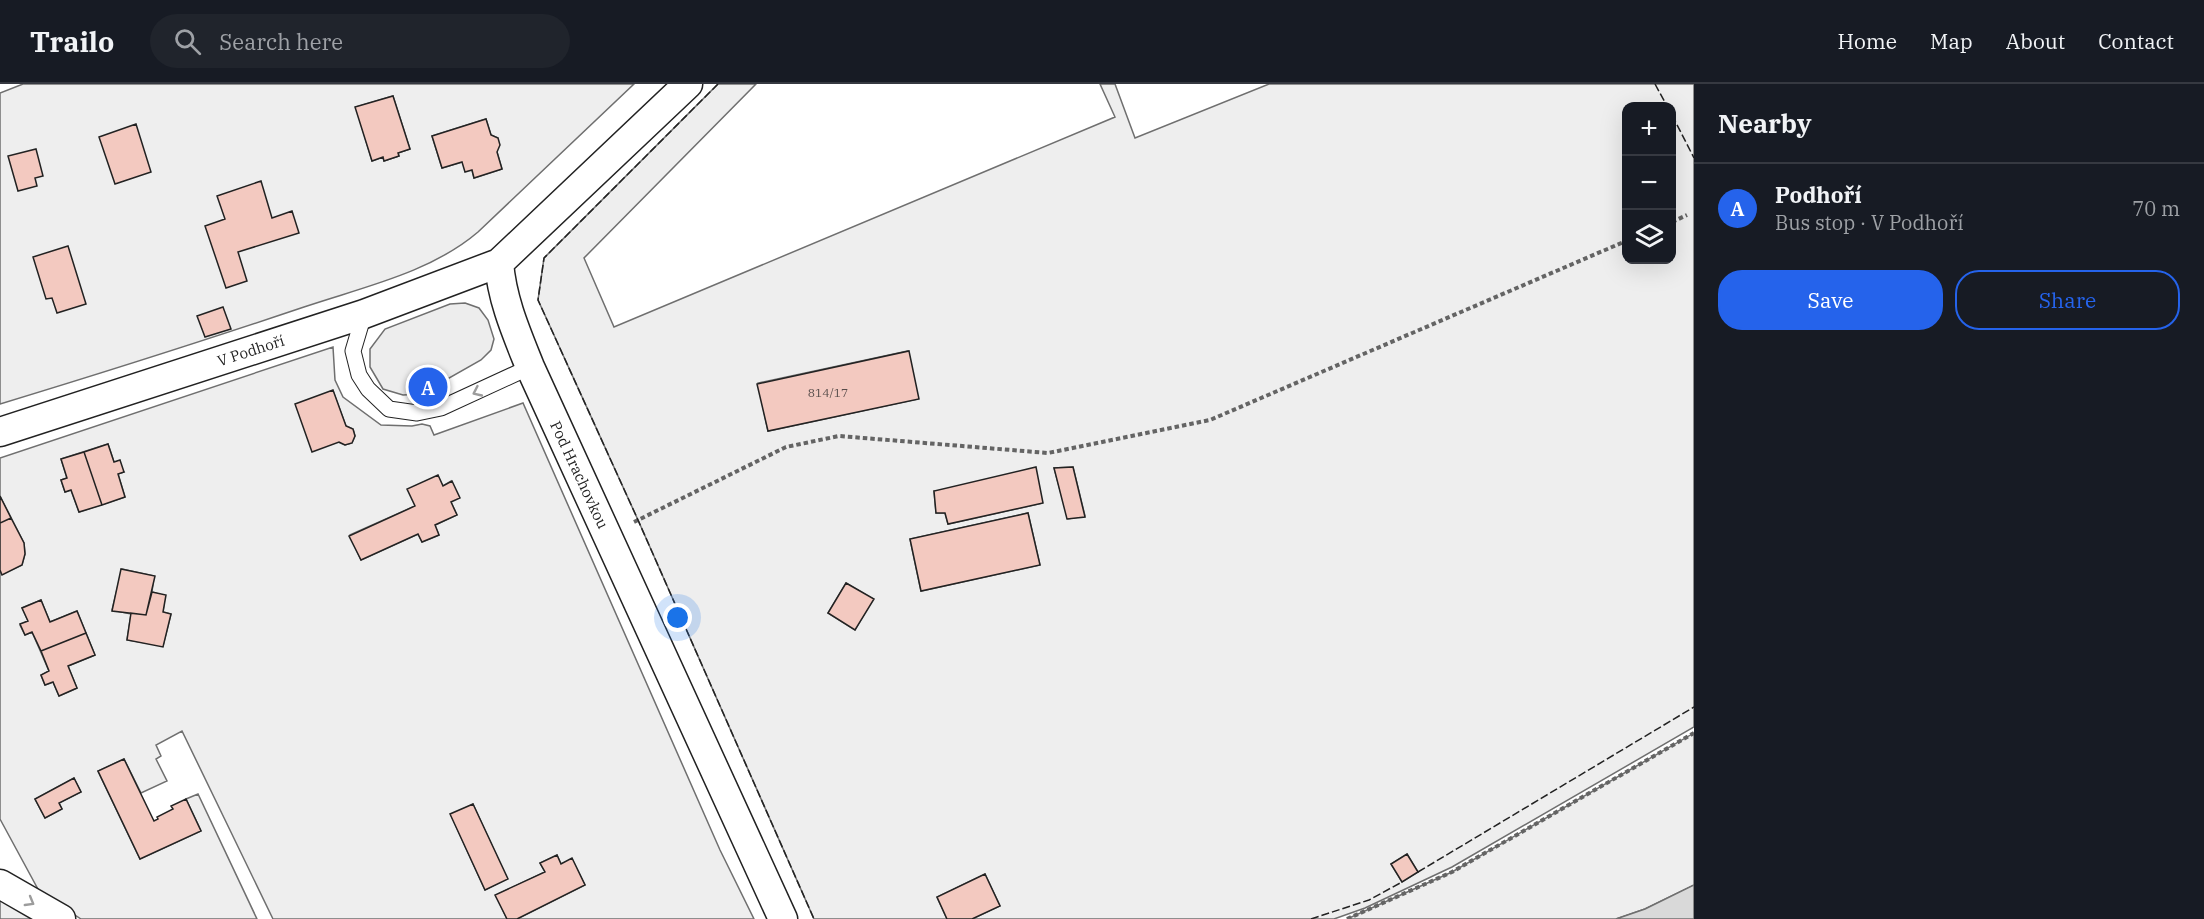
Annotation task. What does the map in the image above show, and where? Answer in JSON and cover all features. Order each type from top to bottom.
[{"type":"street","points":[[499,263],[687,84]]},
{"type":"street","name":"V Podhoří","points":[[0,432],[364,314],[499,263]]},
{"type":"street","name":"Pod Hrachovkou","points":[[499,263],[504,296],[530,367],[783,919]]},
{"type":"street","points":[[0,884],[61,919]]},
{"type":"lane","points":[[364,314],[353,351],[359,375],[368,389],[389,409],[417,413],[441,408],[530,367]]},
{"type":"path","points":[[1676,220],[1687,215]]},
{"type":"path","points":[[607,536],[786,447],[839,436],[1048,453],[1210,420],[1622,243]]},
{"type":"path","points":[[1347,919],[1452,872],[1694,733]]},
{"type":"shaded area","points":[[23,84],[634,84],[478,232],[439,258],[372,285],[0,404],[0,93]],"holes":[[[393,96],[410,149],[384,161],[383,157],[372,161],[356,107]],[[486,119],[491,135],[498,138],[497,152],[502,169],[474,178],[472,170],[462,162],[442,168],[432,136]]]},
{"type":"shaded area","points":[[718,84],[756,84],[584,258],[614,327],[1115,117],[1100,84],[1115,84],[1135,138],[1269,84],[1694,84],[1694,727],[1452,867],[1365,908],[1334,919],[972,919],[1000,906],[985,874],[937,897],[947,919],[814,919],[538,300],[544,258]],"holes":[[[908,351],[918,399],[768,431],[758,383]],[[1073,467],[1085,516],[1068,519],[1054,468]],[[934,491],[1043,503],[948,524],[945,513],[936,513]],[[1028,513],[1040,565],[921,591],[910,539]],[[846,583],[873,599],[855,630],[828,613]],[[1407,854],[1418,872],[1402,882],[1391,864]]]},
{"type":"shaded area","points":[[465,303],[479,308],[488,320],[494,339],[491,350],[481,360],[421,394],[403,395],[383,389],[370,367],[370,349],[385,329],[450,304]]},
{"type":"shaded area","points":[[333,347],[335,380],[343,397],[381,425],[422,424],[430,426],[434,435],[523,403],[720,850],[754,919],[517,919],[585,885],[572,859],[561,864],[557,855],[540,863],[545,872],[496,895],[507,919],[273,919],[182,731],[156,745],[161,756],[156,759],[167,781],[141,793],[124,759],[98,771],[140,859],[201,831],[186,799],[198,794],[257,919],[81,919],[39,891],[0,819],[0,570],[2,574],[22,565],[25,554],[24,543],[0,496],[0,458]],"holes":[[[333,391],[346,426],[353,429],[355,436],[352,443],[345,445],[338,442]],[[108,444],[114,462],[124,472],[118,474],[125,497],[79,512],[71,490],[65,492],[61,480],[67,478],[61,459]],[[438,476],[443,486],[451,481],[451,502],[457,515],[435,525],[439,535],[422,542],[418,534],[361,560],[350,535],[415,506]],[[122,569],[154,576],[152,592],[165,596],[163,612],[171,614],[163,646],[127,640],[131,614],[112,610]],[[41,600],[50,622],[77,611],[95,655],[68,666],[77,688],[59,696],[53,682],[45,685],[41,675],[49,671],[32,632],[25,635],[20,625],[28,621],[22,608]],[[74,778],[81,792],[59,803],[62,809],[45,818],[35,799]],[[473,804],[507,879],[485,890],[451,815]]]},
{"type":"shaded area","points":[[1694,733],[1694,885],[1645,909],[1616,919],[1347,919],[1452,872]]},
{"type":"shaded area","points":[[1694,885],[1694,919],[1616,919],[1645,909]]},
{"type":"shaded area","points":[[0,894],[44,919],[0,919]]},
{"type":"building","points":[[393,96],[410,149],[384,161],[383,157],[372,161],[355,107]]},
{"type":"building","points":[[486,119],[491,135],[498,138],[500,145],[497,152],[502,169],[474,178],[472,170],[465,172],[462,162],[442,168],[432,136]]},
{"type":"building","points":[[136,124],[151,172],[115,184],[99,137]]},
{"type":"building","points":[[36,149],[43,176],[35,178],[37,186],[18,191],[8,156]]},
{"type":"building","points":[[261,181],[272,218],[292,211],[299,233],[238,252],[247,281],[226,288],[205,226],[225,219],[217,196]]},
{"type":"building","points":[[68,246],[86,304],[57,313],[52,298],[46,299],[33,257]]},
{"type":"building","points":[[223,307],[231,329],[205,337],[197,316]]},
{"type":"building","points":[[909,351],[919,399],[768,431],[757,384]]},
{"type":"building","points":[[333,390],[346,426],[353,429],[355,436],[352,443],[345,445],[339,442],[312,452],[295,404]]},
{"type":"building","points":[[108,444],[114,462],[120,460],[124,472],[118,474],[125,497],[102,505],[84,452]]},
{"type":"building","points":[[84,452],[102,505],[79,512],[71,490],[65,492],[61,480],[67,478],[61,459]]},
{"type":"building","points":[[1036,467],[1043,503],[948,524],[945,513],[936,513],[934,491]]},
{"type":"building","points":[[1073,467],[1085,517],[1067,519],[1054,468]]},
{"type":"building","points":[[438,475],[443,486],[452,481],[460,498],[451,502],[457,515],[435,525],[439,535],[422,542],[418,534],[361,560],[349,536],[415,506],[407,489]]},
{"type":"building","points":[[0,496],[11,518],[0,523]]},
{"type":"building","points":[[1028,513],[1040,565],[921,591],[910,539]]},
{"type":"building","points":[[11,518],[24,543],[25,554],[22,565],[2,575],[0,570],[0,523]]},
{"type":"building","points":[[121,569],[155,576],[146,615],[112,611]]},
{"type":"building","points":[[846,583],[874,599],[855,630],[828,613]]},
{"type":"building","points":[[152,592],[166,595],[163,612],[171,614],[163,647],[127,640],[131,613],[146,615]]},
{"type":"building","points":[[41,600],[50,622],[77,611],[86,633],[41,651],[32,632],[25,635],[20,624],[28,621],[22,608]]},
{"type":"building","points":[[86,633],[95,655],[68,666],[77,688],[59,696],[53,682],[45,685],[41,675],[49,671],[41,651]]},
{"type":"building","points":[[124,759],[154,821],[173,809],[171,806],[186,799],[201,831],[140,859],[98,771]]},
{"type":"building","points":[[74,778],[81,792],[59,803],[62,809],[45,818],[35,799]]},
{"type":"building","points":[[473,804],[508,879],[485,890],[450,814]]},
{"type":"building","points":[[1407,854],[1418,872],[1402,882],[1391,864]]},
{"type":"building","points":[[557,855],[561,864],[572,858],[585,885],[517,919],[507,919],[495,895],[545,872],[540,863]]},
{"type":"building","points":[[985,874],[1000,906],[972,919],[947,919],[937,897]]},
{"type":"fence","points":[[718,84],[544,258],[538,300],[814,919]]},
{"type":"fence","points":[[1655,84],[1665,102]]},
{"type":"fence","points":[[1676,123],[1694,158]]},
{"type":"fence","points":[[1418,872],[1694,707]]},
{"type":"fence","points":[[1311,919],[1369,900],[1402,882]]},
{"type":"place","name":"Podhoří","points":[[428,387]]}]
